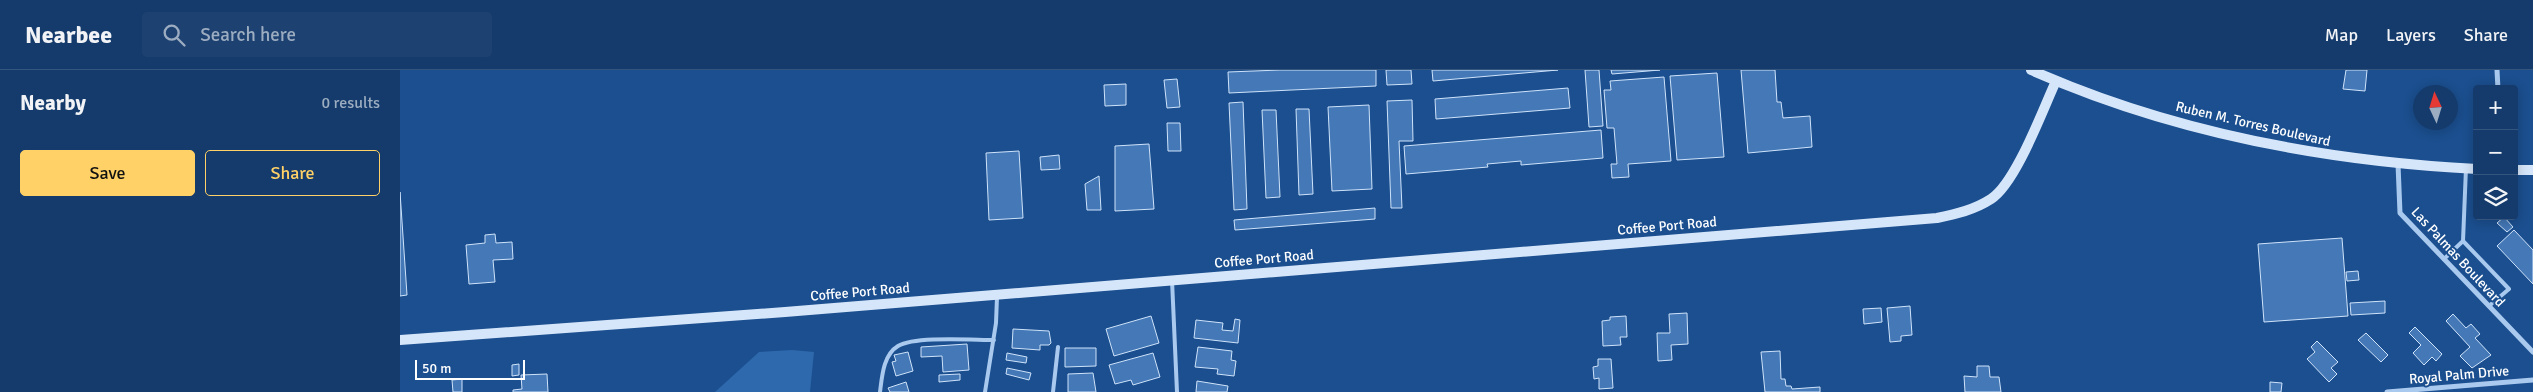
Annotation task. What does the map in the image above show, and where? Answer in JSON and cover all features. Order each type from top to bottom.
[{"type":"street","name":"Ruben M. Torres Boulevard","points":[[2031,70],[2056,81],[2146,113],[2209,130],[2336,157],[2398,164],[2471,168]]},
{"type":"street","points":[[2497,70],[2498,85]]},
{"type":"street","name":"Coffee Port Road","points":[[400,340],[997,295],[1937,218],[1960,213],[1993,198],[2011,176],[2056,81]]},
{"type":"street","name":"Las Palmas Boulevard","points":[[2398,164],[2400,213],[2533,352]]},
{"type":"street","points":[[2518,170],[2533,170]]},
{"type":"street","name":"Royal Palm Drive","points":[[2387,392],[2533,380]]},
{"type":"lane","points":[[2444,259],[2463,240],[2471,168]]},
{"type":"lane","points":[[2463,240],[2508,289],[2489,306]]},
{"type":"lane","points":[[1172,280],[1177,392]]},
{"type":"lane","points":[[985,392],[994,340],[997,295]]},
{"type":"lane","points":[[880,392],[888,357],[898,346],[925,340],[994,340]]},
{"type":"lane","points":[[1053,392],[1058,347]]},
{"type":"shaded area","points":[[792,350],[814,352],[810,392],[715,392],[759,352]]},
{"type":"building","points":[[1376,70],[1376,86],[1229,93],[1228,72]]},
{"type":"building","points":[[1386,70],[1411,70],[1412,84],[1387,85]]},
{"type":"building","points":[[1432,70],[1558,70],[1433,81]]},
{"type":"building","points":[[1585,70],[1599,70],[1603,126],[1589,127]]},
{"type":"building","points":[[1611,70],[1660,70],[1612,74]]},
{"type":"building","points":[[1741,70],[1775,70],[1777,102],[1781,102],[1783,118],[1810,116],[1812,147],[1748,153]]},
{"type":"building","points":[[2346,70],[2367,70],[2365,91],[2343,89]]},
{"type":"building","points":[[1717,73],[1724,157],[1677,160],[1670,76]]},
{"type":"building","points":[[1664,77],[1671,161],[1628,164],[1629,177],[1612,178],[1611,164],[1617,164],[1614,128],[1607,128],[1604,90],[1611,90],[1610,81]]},
{"type":"building","points":[[1177,79],[1180,107],[1167,108],[1164,80]]},
{"type":"building","points":[[1126,84],[1126,105],[1105,106],[1104,85]]},
{"type":"building","points":[[1568,88],[1570,108],[1436,119],[1435,99]]},
{"type":"building","points":[[1412,100],[1413,141],[1399,141],[1402,208],[1391,208],[1387,101]]},
{"type":"building","points":[[1243,102],[1247,209],[1234,210],[1229,103]]},
{"type":"building","points":[[1369,105],[1372,189],[1332,191],[1328,107]]},
{"type":"building","points":[[1296,109],[1309,109],[1313,194],[1299,195]]},
{"type":"building","points":[[1262,110],[1276,110],[1280,197],[1266,198]]},
{"type":"building","points":[[1167,123],[1180,123],[1181,151],[1168,151]]},
{"type":"building","points":[[1601,130],[1603,158],[1521,165],[1521,161],[1487,164],[1488,167],[1406,174],[1404,146]]},
{"type":"building","points":[[1149,144],[1154,209],[1115,211],[1115,146]]},
{"type":"building","points":[[1019,151],[1023,218],[989,220],[986,153]]},
{"type":"building","points":[[1059,155],[1060,169],[1041,170],[1040,157]]},
{"type":"building","points":[[1099,176],[1101,210],[1087,210],[1085,184]]},
{"type":"building","points":[[400,192],[407,295],[400,296]]},
{"type":"building","points":[[1375,208],[1375,219],[1235,230],[1234,220]]},
{"type":"building","points":[[2500,220],[2507,220],[2513,227],[2507,232],[2497,223]]},
{"type":"building","points":[[2514,230],[2533,250],[2533,284],[2497,246]]},
{"type":"building","points":[[495,234],[496,243],[512,242],[513,259],[493,260],[495,282],[469,284],[466,245],[485,243],[485,235]]},
{"type":"building","points":[[2342,238],[2348,316],[2264,322],[2258,244]]},
{"type":"building","points":[[2358,271],[2359,280],[2347,281],[2346,272]]},
{"type":"building","points":[[2385,301],[2385,313],[2351,315],[2350,303]]},
{"type":"building","points":[[1910,306],[1912,335],[1901,336],[1901,341],[1890,342],[1887,308]]},
{"type":"building","points":[[1881,308],[1882,322],[1864,324],[1863,309]]},
{"type":"building","points":[[1687,313],[1688,344],[1671,345],[1672,360],[1658,361],[1657,333],[1670,333],[1669,314]]},
{"type":"building","points":[[2453,314],[2466,328],[2471,324],[2480,334],[2475,338],[2491,355],[2472,368],[2460,356],[2470,347],[2446,321]]},
{"type":"building","points":[[1151,316],[1159,343],[1114,356],[1106,329]]},
{"type":"building","points":[[1626,316],[1627,337],[1620,337],[1621,345],[1603,346],[1602,321],[1610,320],[1610,317]]},
{"type":"building","points":[[1235,319],[1240,320],[1238,343],[1194,338],[1196,320],[1223,323],[1222,330],[1233,331]]},
{"type":"building","points":[[2415,327],[2442,354],[2436,361],[2432,357],[2424,365],[2413,353],[2421,345],[2409,333]]},
{"type":"building","points":[[1013,329],[1049,331],[1051,343],[1049,345],[1040,345],[1040,350],[1012,348]]},
{"type":"building","points":[[2366,333],[2388,355],[2381,362],[2358,340]]},
{"type":"building","points":[[2317,341],[2338,362],[2331,368],[2337,374],[2329,382],[2307,359],[2315,352],[2311,347]]},
{"type":"building","points":[[967,344],[969,370],[943,372],[942,356],[921,357],[921,347]]},
{"type":"building","points":[[1198,347],[1232,351],[1231,360],[1236,361],[1234,376],[1217,374],[1218,369],[1195,367]]},
{"type":"building","points":[[1065,348],[1096,348],[1096,366],[1065,367]]},
{"type":"building","points":[[1780,351],[1781,379],[1785,379],[1786,386],[1791,386],[1792,389],[1820,387],[1820,392],[1765,392],[1761,352]]},
{"type":"building","points":[[908,352],[913,371],[896,376],[892,362],[896,361],[894,355]]},
{"type":"building","points":[[1007,353],[1027,357],[1026,363],[1006,360]]},
{"type":"building","points":[[1153,353],[1160,377],[1133,385],[1131,380],[1115,384],[1109,365]]},
{"type":"building","points":[[1598,359],[1611,359],[1613,388],[1599,389],[1599,378],[1594,379],[1593,367],[1598,366]]},
{"type":"building","points":[[519,364],[519,375],[512,376],[512,365]]},
{"type":"building","points":[[1977,366],[1989,366],[1990,377],[1999,377],[2001,392],[1965,392],[1964,376],[1977,377]]},
{"type":"building","points":[[1007,368],[1031,373],[1029,380],[1006,374]]},
{"type":"building","points":[[1093,373],[1096,392],[1068,392],[1068,374]]},
{"type":"building","points":[[547,374],[548,392],[513,392],[513,390],[522,389],[521,375]]},
{"type":"building","points":[[960,374],[960,380],[939,382],[939,375]]},
{"type":"building","points":[[462,379],[462,392],[453,392],[452,380]]},
{"type":"building","points":[[1197,381],[1228,386],[1227,392],[1196,392]]},
{"type":"building","points":[[906,382],[909,392],[890,392],[888,388]]},
{"type":"building","points":[[2270,382],[2282,383],[2281,392],[2270,392]]}]
